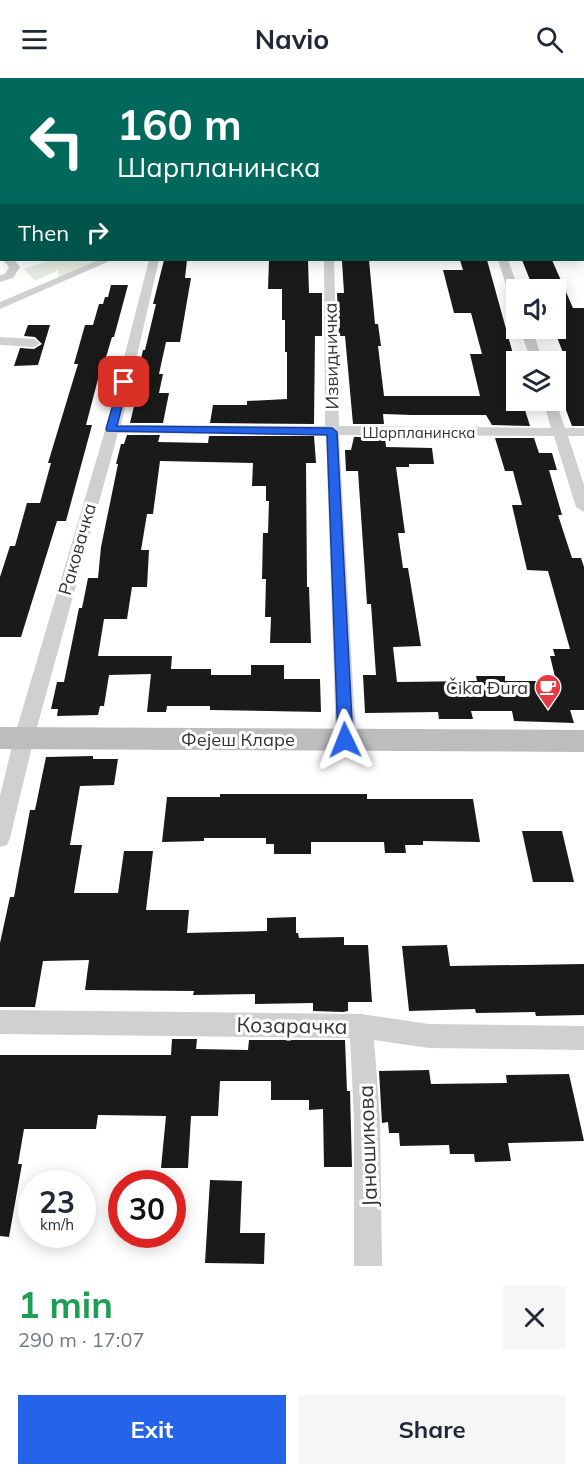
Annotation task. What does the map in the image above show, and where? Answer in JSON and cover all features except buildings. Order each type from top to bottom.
[{"type":"street","points":[[5,277],[15,267],[9,261]]},
{"type":"street","points":[[0,306],[105,261]]},
{"type":"street","name":"Раковачка","points":[[0,838],[12,738],[111,429],[154,261]]},
{"type":"street","name":"Извидничка","points":[[329,261],[332,432],[345,740]]},
{"type":"street","points":[[503,261],[510,279]]},
{"type":"street","points":[[0,341],[34,344]]},
{"type":"street","points":[[553,411],[584,507]]},
{"type":"street","name":"Шарпланинска","points":[[111,429],[584,432]]},
{"type":"street","name":"Фејеш Кларе","points":[[12,738],[584,741]]},
{"type":"street","name":"Козарачка","points":[[0,1022],[361,1026],[429,1036],[584,1038]]},
{"type":"street","name":"Јаношикова","points":[[361,1026],[367,1118],[368,1266]]},
{"type":"shaded area","points":[[48,261],[105,261],[59,281],[58,270],[35,281],[24,269]]},
{"type":"place","name":"Čika Đura","points":[[548,710]]},
{"type":"route","points":[[124,382],[111,429],[332,432],[345,740]]}]
